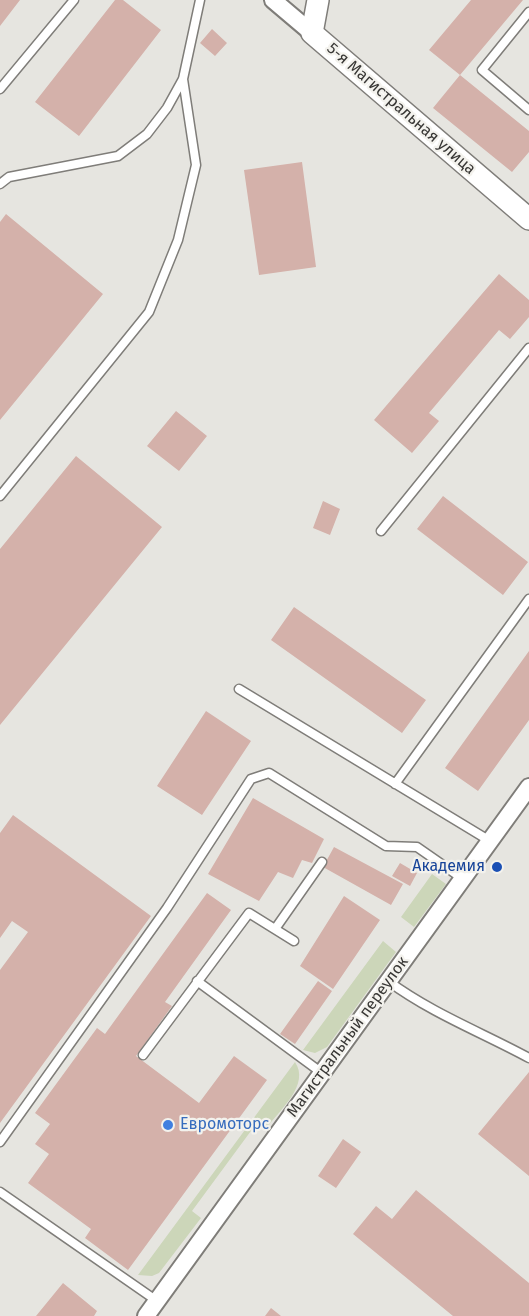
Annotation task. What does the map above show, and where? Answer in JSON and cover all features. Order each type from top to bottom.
[{"type":"street","name":"5-я Магистральная улица","points":[[273,0],[528,217]]},
{"type":"street","points":[[312,33],[318,0]]},
{"type":"street","name":"Магистральный переулок","points":[[146,1316],[529,787]]},
{"type":"lane","points":[[0,89],[74,0]]},
{"type":"lane","points":[[0,184],[9,177],[118,156],[147,134],[167,108],[183,79],[200,0]]},
{"type":"lane","points":[[529,12],[482,70],[529,110]]},
{"type":"lane","points":[[0,496],[149,312],[178,240],[196,165],[183,79]]},
{"type":"lane","points":[[381,531],[529,348]]},
{"type":"lane","points":[[395,783],[529,599]]},
{"type":"lane","points":[[238,689],[490,841]]},
{"type":"lane","points":[[0,1142],[167,908],[251,779],[269,773],[386,846],[417,847],[463,879]]},
{"type":"lane","points":[[275,929],[322,862]]},
{"type":"lane","points":[[143,1055],[249,913],[294,941]]},
{"type":"lane","points":[[197,981],[322,1073]]},
{"type":"lane","points":[[387,981],[434,1012],[529,1058]]},
{"type":"lane","points":[[0,1192],[157,1300]]},
{"type":"green space","points":[[432,874],[446,884],[414,927],[401,917]]},
{"type":"green space","points":[[383,941],[396,952],[327,1047],[315,1053],[303,1050]]},
{"type":"green space","points":[[295,1062],[299,1070],[299,1079],[292,1096],[268,1126],[259,1120],[192,1211],[201,1218],[159,1273],[152,1276],[138,1275]]},
{"type":"building","points":[[0,0],[20,0],[0,26]]},
{"type":"building","points":[[115,0],[123,0],[161,30],[79,136],[35,102]]},
{"type":"building","points":[[471,0],[523,0],[460,75],[429,50]]},
{"type":"building","points":[[212,29],[227,43],[215,56],[200,43]]},
{"type":"building","points":[[460,75],[529,131],[529,152],[512,172],[433,108]]},
{"type":"building","points":[[302,162],[316,267],[259,275],[244,170]]},
{"type":"building","points":[[6,214],[103,294],[0,420],[0,222]]},
{"type":"building","points":[[499,274],[529,300],[529,317],[510,339],[499,330],[429,413],[439,421],[412,453],[374,420]]},
{"type":"building","points":[[176,411],[207,436],[179,471],[147,446]]},
{"type":"building","points":[[76,456],[162,527],[0,725],[0,549]]},
{"type":"building","points":[[443,496],[528,562],[503,595],[417,529]]},
{"type":"building","points":[[323,501],[340,509],[330,535],[313,528]]},
{"type":"building","points":[[294,607],[426,700],[402,733],[271,640]]},
{"type":"building","points":[[529,651],[529,720],[478,791],[445,768]]},
{"type":"building","points":[[206,711],[251,741],[202,815],[157,786]]},
{"type":"building","points":[[253,798],[324,839],[312,863],[302,860],[293,878],[278,872],[259,901],[208,874]]},
{"type":"building","points":[[13,815],[151,916],[0,1123],[0,970],[28,932],[12,921],[0,938],[0,833]]},
{"type":"building","points":[[334,847],[403,884],[391,905],[323,867]]},
{"type":"building","points":[[400,863],[417,873],[410,886],[392,876]]},
{"type":"building","points":[[207,893],[231,910],[165,1002],[172,1006],[136,1056],[199,1103],[234,1056],[267,1080],[128,1270],[85,1238],[91,1229],[28,1183],[49,1154],[35,1144],[50,1124],[35,1113],[97,1028],[105,1034]]},
{"type":"building","points":[[344,896],[380,920],[333,989],[300,966]]},
{"type":"building","points":[[318,981],[332,991],[295,1044],[280,1034]]},
{"type":"building","points":[[529,1072],[529,1176],[478,1134]]},
{"type":"building","points":[[343,1139],[361,1152],[336,1188],[318,1176]]},
{"type":"building","points":[[416,1190],[529,1283],[529,1316],[453,1316],[353,1234],[376,1206],[392,1219]]},
{"type":"building","points":[[63,1283],[97,1311],[94,1316],[36,1316]]},
{"type":"building","points":[[271,1308],[281,1316],[265,1316]]},
{"type":"place","name":"Академия","points":[[497,867]]},
{"type":"place","name":"Евромоторс","points":[[168,1125]]}]
